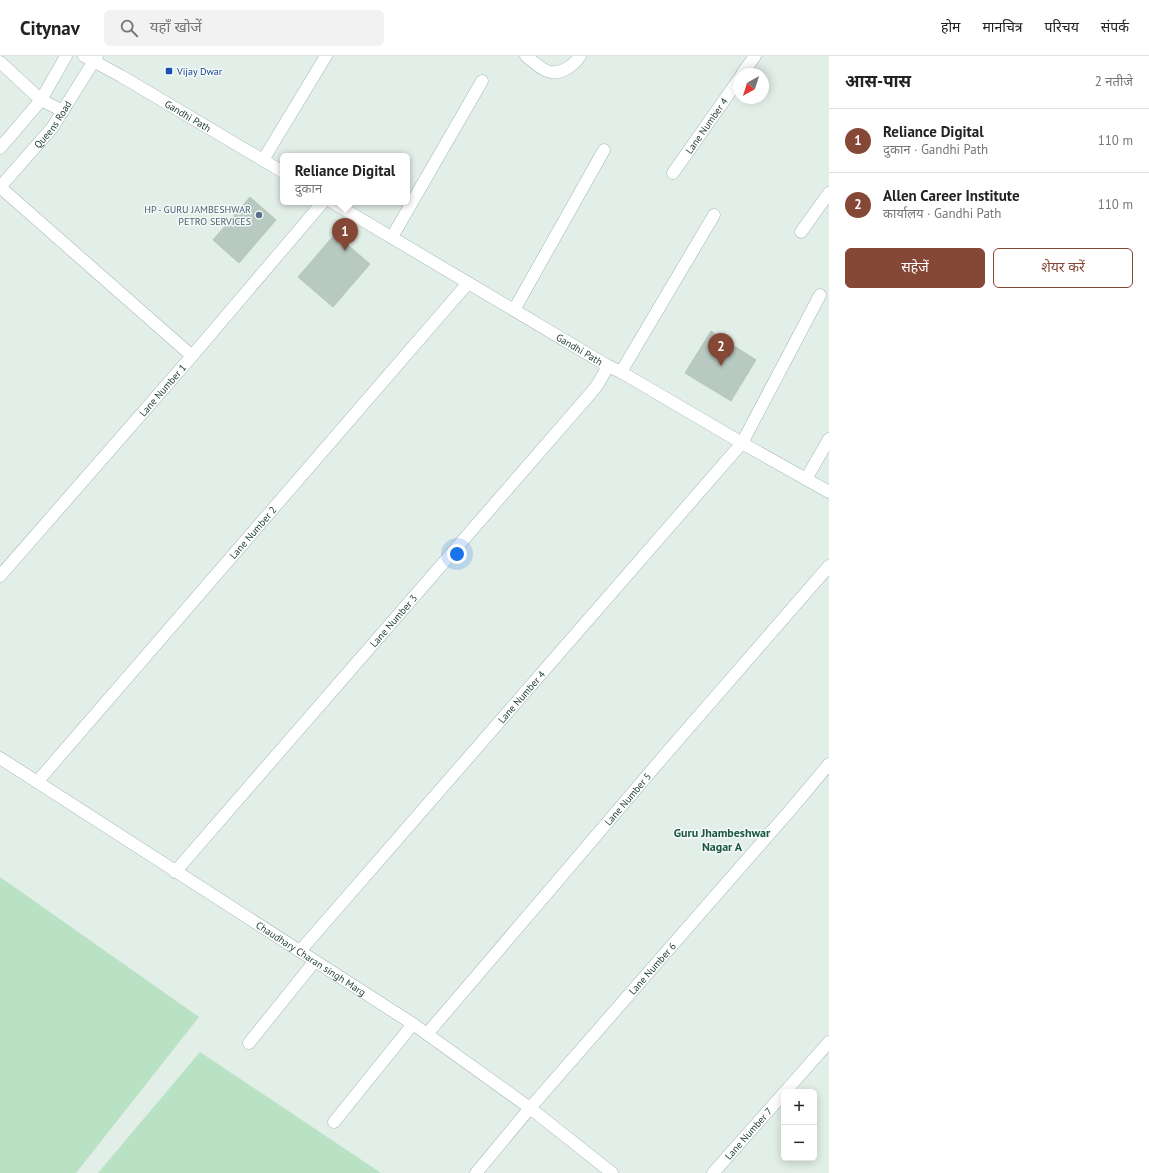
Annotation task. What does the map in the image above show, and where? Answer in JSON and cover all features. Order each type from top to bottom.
[{"type":"street","points":[[0,148],[42,100],[66,56]]},
{"type":"street","points":[[263,160],[326,56]]},
{"type":"street","points":[[526,56],[547,71],[556,73],[575,63],[580,56]]},
{"type":"street","points":[[746,68],[755,56]]},
{"type":"street","name":"Gandhi Path","points":[[91,58],[280,170]]},
{"type":"street","name":"Queens Road","points":[[0,187],[52,128],[91,58]]},
{"type":"street","points":[[0,62],[42,100],[63,110]]},
{"type":"street","points":[[392,237],[482,81]]},
{"type":"street","name":"Lane Number 4","points":[[674,173],[733,87]]},
{"type":"street","points":[[514,310],[604,150]]},
{"type":"street","points":[[0,187],[192,356]]},
{"type":"street","points":[[801,232],[829,193]]},
{"type":"street","name":"Lane Number 1","points":[[0,576],[192,356],[320,205]]},
{"type":"street","name":"Gandhi Path","points":[[337,205],[608,366],[621,372],[742,444],[829,492]]},
{"type":"street","points":[[621,372],[714,215]]},
{"type":"street","name":"Lane Number 2","points":[[37,782],[468,283]]},
{"type":"street","name":"Lane Number 4","points":[[300,951],[742,444],[820,295]]},
{"type":"street","name":"Lane Number 3","points":[[175,872],[590,394],[598,384],[608,366]]},
{"type":"street","points":[[806,479],[829,439]]},
{"type":"street","name":"Lane Number 5","points":[[426,1034],[829,566]]},
{"type":"street","name":"Chaudhary Charan singh Marg","points":[[0,758],[413,1024],[530,1108],[612,1173]]},
{"type":"street","name":"Lane Number 6","points":[[476,1173],[530,1108],[788,813],[829,764]]},
{"type":"street","points":[[249,1043],[316,961]]},
{"type":"street","points":[[334,1122],[413,1024]]},
{"type":"street","name":"Lane Number 7","points":[[788,1089],[829,1042]]},
{"type":"street","name":"Lane Number 7","points":[[713,1173],[781,1096]]},
{"type":"green space","points":[[0,877],[199,1017],[76,1173],[0,1173]]},
{"type":"green space","points":[[200,1052],[381,1173],[98,1173]]},
{"type":"building","points":[[250,197],[276,220],[239,263],[213,240]]},
{"type":"building","points":[[335,234],[370,264],[333,307],[298,277]]},
{"type":"building","points":[[711,331],[756,360],[731,401],[685,373]]},
{"type":"place","name":"Vijay Dwar","points":[[169,71]]},
{"type":"place","name":"HP - GURU JAMBESHWAR PETRO SERVICES","points":[[259,215]]},
{"type":"place","name":"Reliance Digital","points":[[345,251]]},
{"type":"place","name":"Allen Career Institute","points":[[721,366]]},
{"type":"district","name":"Guru Jhambeshwar Nagar A","points":[[722,839]]}]
